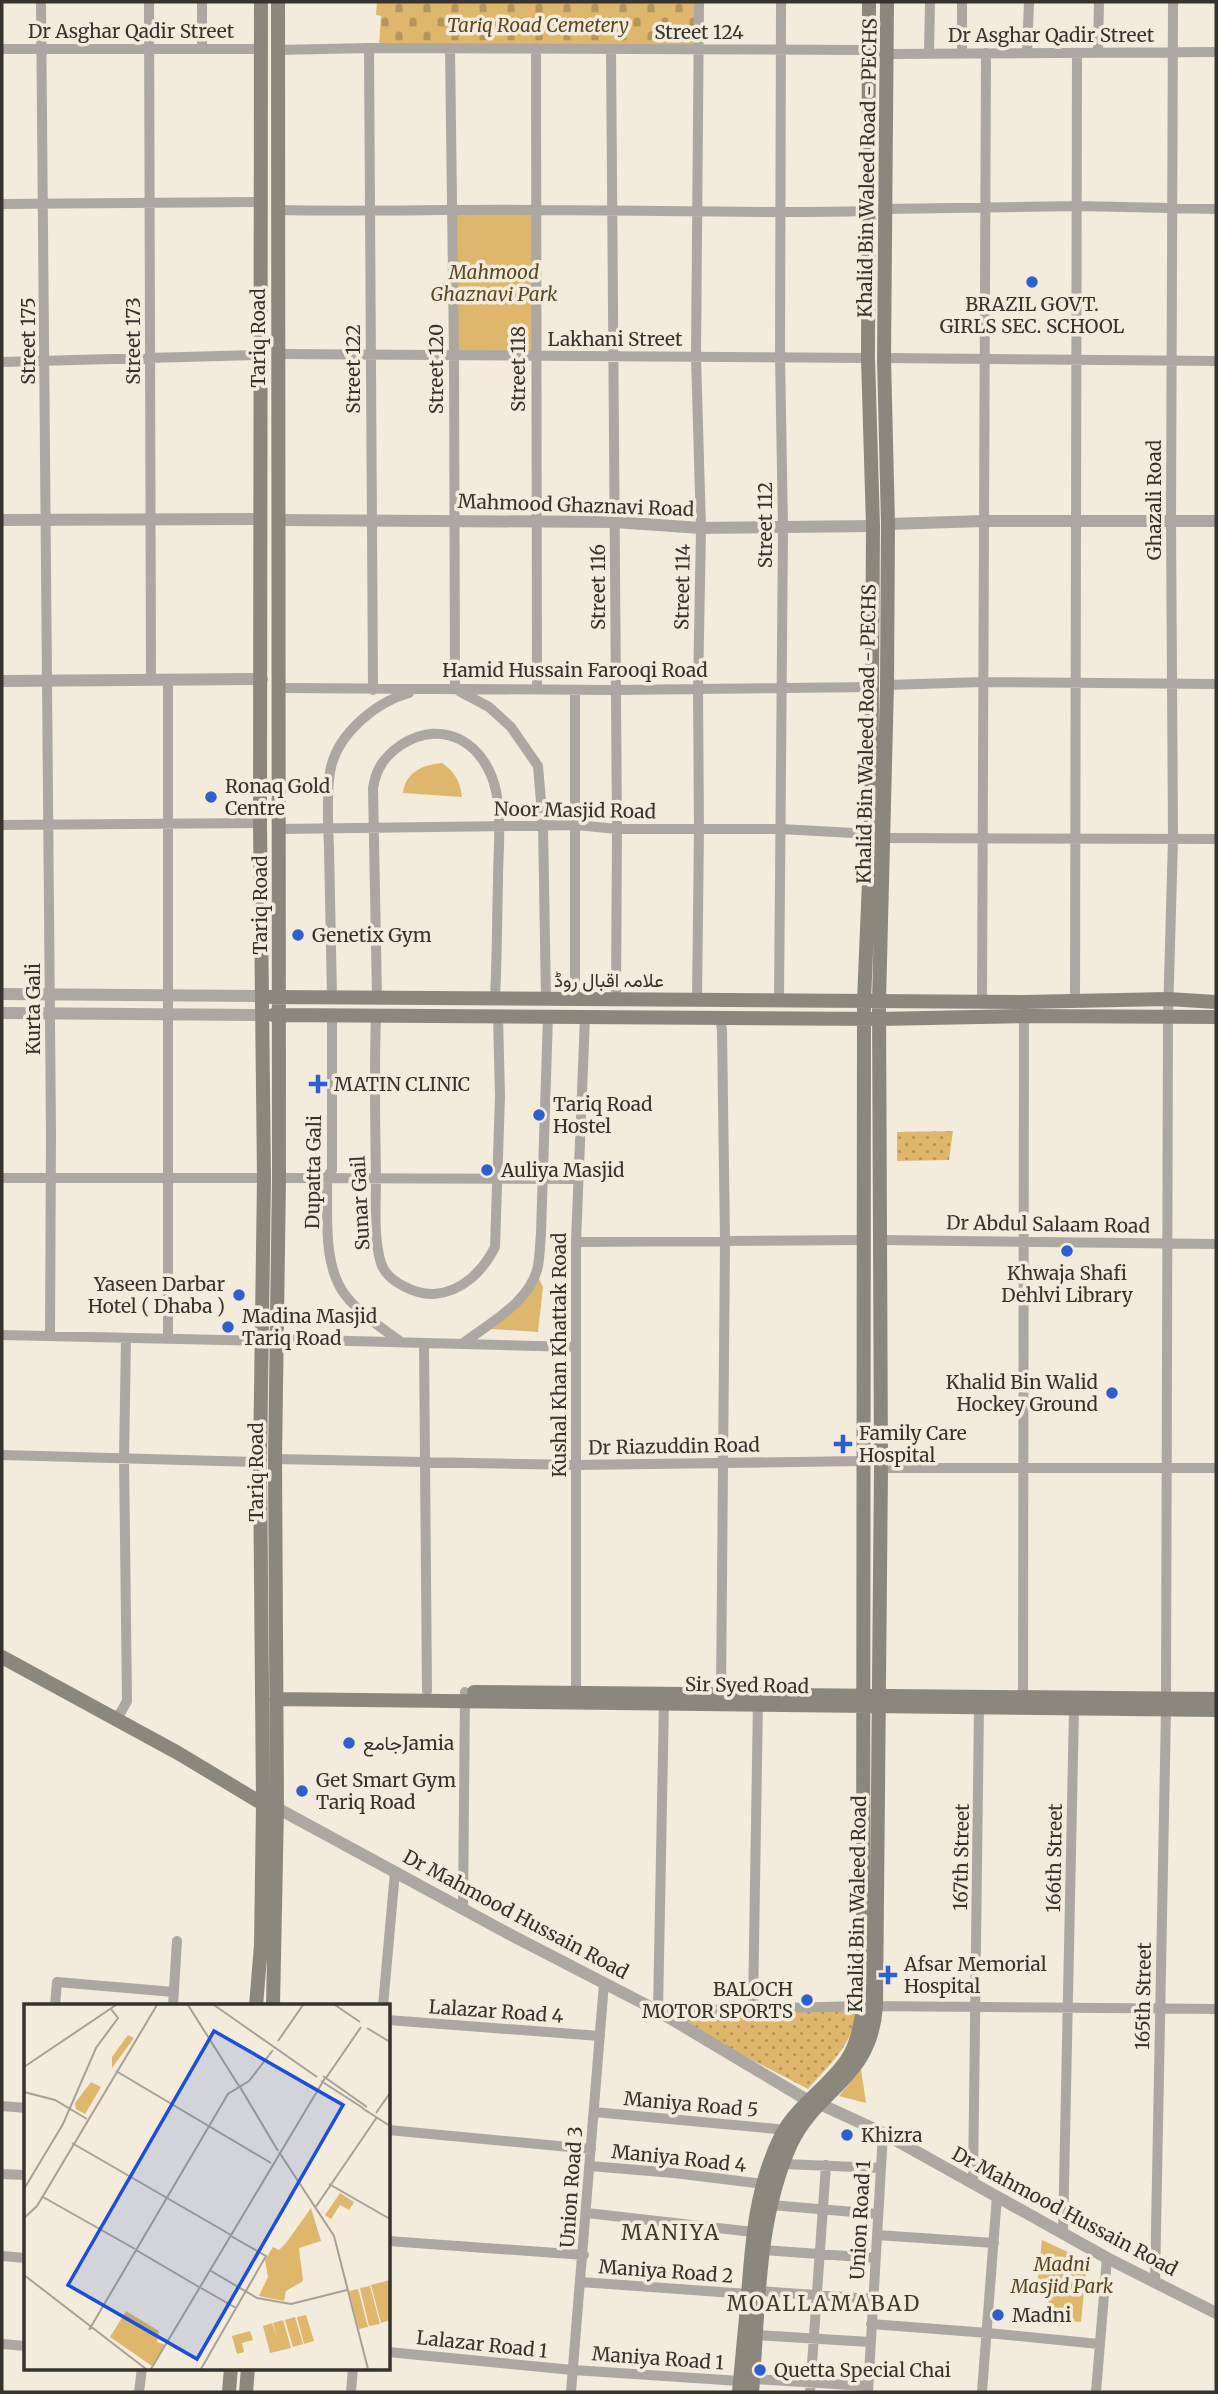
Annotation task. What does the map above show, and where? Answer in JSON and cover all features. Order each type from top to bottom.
[{"type":"main road","name":"Tariq Road","points":[[261,2],[260,823],[264,1178],[269,1340],[270,1806]]},
{"type":"main road","name":"Tariq Road","points":[[269,1340],[279,1178],[278,2]]},
{"type":"main road","name":"Khalid Bin Waleed Road - PECHS","points":[[869,2],[868,358],[873,526],[872,687],[877,836]]},
{"type":"main road","name":"Khalid Bin Waleed Road - PECHS","points":[[881,1468],[872,1240],[871,1001],[877,836],[887,685],[888,524],[884,358],[887,2]]},
{"type":"main road","name":"علامہ اقبال روڈ","points":[[262,996],[982,1002],[1024,1009],[1216,1017]]},
{"type":"main road","name":"علامہ اقبال روڈ","points":[[262,1015],[871,1019],[1024,1009],[1075,1000],[1168,999],[1216,1002]]},
{"type":"main road","name":"Khalid Bin Waleed Road - PECHS","points":[[862,1461],[872,1240]]},
{"type":"main road","name":"Tariq Road","points":[[268,1460],[276,1694],[270,1806]]},
{"type":"main road","name":"Khalid Bin Waleed Road","points":[[862,1461],[862,1728],[869,2006]]},
{"type":"main road","name":"Khalid Bin Waleed Road","points":[[746,2386],[756,2335],[752,2232],[764,2185],[783,2132],[813,2102],[845,2063],[869,2006],[879,1696],[881,1468]]},
{"type":"main road","name":"Dr Mahmood Hussain Road","points":[[2,1657],[270,1806]]},
{"type":"main road","points":[[862,1696],[870,1690],[879,1696]]},
{"type":"main road","name":"Sir Syed Road","points":[[276,1694],[427,1691],[465,1697],[576,1693],[664,1699],[722,1694],[758,1700]]},
{"type":"main road","name":"Sir Syed Road","points":[[276,1694],[758,1700],[879,1696],[1001,1702],[1074,1709],[1138,1704]]},
{"type":"main road","name":"Sir Syed Road","points":[[879,1696],[979,1707],[1023,1697],[1138,1704],[1216,1699]]},
{"type":"main road","name":"Sir Syed Road","points":[[1166,1704],[1216,1710]]},
{"type":"main road","points":[[862,1728],[868,1725],[878,1728]]},
{"type":"main road","points":[[256,2004],[270,1806]]},
{"type":"main road","points":[[270,1806],[272,2004]]},
{"type":"main road","name":"Khalid Bin Waleed Road","points":[[746,2386],[754,2292],[771,2205],[784,2164],[813,2102]]},
{"type":"main road","points":[[229,2392],[231,2370]]},
{"type":"main road","points":[[246,2392],[248,2370]]},
{"type":"street","name":"Street 175","points":[[41,2],[48,681]]},
{"type":"street","name":"Street 173","points":[[149,2],[150,680]]},
{"type":"street","points":[[202,2],[202,49]]},
{"type":"street","name":"Street 114","points":[[697,1000],[701,528],[696,357],[699,2]]},
{"type":"street","name":"Street 112","points":[[779,1000],[783,528],[780,357],[781,2]]},
{"type":"street","points":[[929,53],[930,2]]},
{"type":"street","points":[[962,2],[962,53]]},
{"type":"street","points":[[1027,53],[1029,2]]},
{"type":"street","points":[[1098,52],[1099,2]]},
{"type":"street","name":"Ghazali Road","points":[[1168,1243],[1168,999],[1173,839],[1173,2]]},
{"type":"street","name":"Street 122","points":[[369,48],[373,690]]},
{"type":"street","name":"Street 120","points":[[450,48],[455,689]]},
{"type":"street","name":"Street 118","points":[[536,48],[537,689]]},
{"type":"street","name":"Dr Asghar Qadir Street","points":[[2,49],[261,49]]},
{"type":"street","name":"Street 116","points":[[611,49],[616,999]]},
{"type":"street","name":"Street 124","points":[[277,50],[868,50]]},
{"type":"street","name":"Dr Asghar Qadir Street","points":[[868,50],[887,54],[1216,52]]},
{"type":"street","points":[[1075,1000],[1077,52]]},
{"type":"street","points":[[982,1002],[986,53]]},
{"type":"street","points":[[2,204],[261,202]]},
{"type":"street","points":[[885,209],[1077,206],[1216,209]]},
{"type":"street","points":[[277,210],[370,213],[536,210],[780,213],[868,211]]},
{"type":"street","name":"Lakhani Street","points":[[278,354],[868,358]]},
{"type":"street","points":[[2,362],[260,355]]},
{"type":"street","points":[[884,358],[1216,361]]},
{"type":"street","points":[[2,520],[260,519]]},
{"type":"street","name":"Mahmood Ghaznavi Road","points":[[278,520],[615,522],[701,528],[873,526]]},
{"type":"street","points":[[888,524],[984,521],[1216,521]]},
{"type":"street","points":[[2,681],[261,679]]},
{"type":"street","points":[[168,680],[168,1339]]},
{"type":"street","name":"Kurta Gali","points":[[48,681],[50,1336]]},
{"type":"street","points":[[887,685],[983,682],[1216,684]]},
{"type":"street","name":"Hamid Hussain Farooqi Road","points":[[279,688],[698,690],[872,687]]},
{"type":"street","points":[[455,689],[489,707],[510,727],[538,766],[543,825],[546,999]]},
{"type":"street","points":[[332,997],[328,827],[330,768],[339,745],[376,709],[398,696],[422,690]]},
{"type":"street","points":[[575,690],[575,999]]},
{"type":"street","points":[[377,997],[373,788],[376,774],[392,751],[417,736],[442,732],[470,745],[480,754],[488,767],[496,791],[499,826],[495,998]]},
{"type":"street","points":[[2,825],[260,823]]},
{"type":"street","name":"Noor Masjid Road","points":[[279,829],[576,825],[617,829],[781,829],[877,836],[1216,839]]},
{"type":"street","name":"علامہ اقبال روڈ","points":[[2,994],[262,996]]},
{"type":"street","points":[[1023,1697],[1024,1009]]},
{"type":"street","name":"علامہ اقبال روڈ","points":[[2,1013],[262,1015]]},
{"type":"street","name":"Dupatta Gali","points":[[332,1015],[332,1170],[327,1178],[330,1264],[335,1279],[346,1296],[401,1342]]},
{"type":"street","name":"Sunar Gail","points":[[376,1016],[376,1222],[381,1265],[391,1278],[406,1287],[416,1292],[431,1294],[446,1292],[476,1275],[495,1247],[498,1178],[498,1016]]},
{"type":"street","points":[[462,1344],[503,1314],[524,1293],[537,1269],[548,1016]]},
{"type":"street","name":"Kushal Khan Khattak Road","points":[[576,1693],[576,1242],[585,1017]]},
{"type":"street","points":[[720,1018],[725,1241],[722,1694]]},
{"type":"street","points":[[2,1178],[264,1178]]},
{"type":"street","points":[[279,1178],[577,1179]]},
{"type":"street","name":"Dr Abdul Salaam Road","points":[[576,1242],[872,1240],[1216,1244]]},
{"type":"street","name":"165th Street","points":[[1155,2282],[1166,1704],[1168,1243]]},
{"type":"street","points":[[2,1335],[576,1347]]},
{"type":"street","points":[[115,1718],[127,1701],[124,1458],[126,1338]]},
{"type":"street","points":[[424,1343],[427,1691]]},
{"type":"street","name":"Dr Riazuddin Road","points":[[2,1455],[577,1465],[862,1461]]},
{"type":"street","points":[[881,1468],[1216,1468]]},
{"type":"street","points":[[463,1909],[465,1697]]},
{"type":"street","points":[[664,1699],[658,2011],[869,2006],[1216,2009]]},
{"type":"street","points":[[753,2008],[758,1700]]},
{"type":"street","name":"167th Street","points":[[973,2183],[979,1707]]},
{"type":"street","name":"166th Street","points":[[1063,2234],[1070,2008],[1074,1709]]},
{"type":"street","name":"Dr Mahmood Hussain Road","points":[[270,1806],[658,2011],[813,2102],[883,2133],[1107,2258],[1216,2313]]},
{"type":"street","points":[[383,2004],[395,1872]]},
{"type":"street","points":[[173,2004],[177,1941]]},
{"type":"street","points":[[55,2004],[57,1982],[174,1992]]},
{"type":"street","name":"Union Road 3","points":[[571,2392],[604,1983]]},
{"type":"street","name":"Lalazar Road 4","points":[[390,2020],[600,2036]]},
{"type":"street","points":[[2,2106],[24,2108]]},
{"type":"street","name":"Maniya Road 5","points":[[594,2112],[777,2129],[783,2132]]},
{"type":"street","points":[[390,2130],[592,2149]]},
{"type":"street","name":"Union Road 1","points":[[868,2389],[883,2133]]},
{"type":"street","points":[[784,2164],[880,2168]]},
{"type":"street","points":[[810,2387],[826,2165]]},
{"type":"street","name":"Maniya Road 4","points":[[590,2166],[674,2173],[764,2185]]},
{"type":"street","points":[[2,2174],[24,2175]]},
{"type":"street","points":[[982,2392],[997,2196]]},
{"type":"street","points":[[771,2205],[878,2214]]},
{"type":"street","points":[[587,2213],[752,2232]]},
{"type":"street","points":[[877,2235],[994,2243]]},
{"type":"street","points":[[390,2241],[584,2255]]},
{"type":"street","points":[[763,2250],[875,2258]]},
{"type":"street","points":[[2,2256],[24,2258]]},
{"type":"street","points":[[1097,2392],[1107,2258]]},
{"type":"street","name":"Maniya Road 2","points":[[581,2282],[873,2299]]},
{"type":"street","points":[[871,2324],[1099,2344]]},
{"type":"street","points":[[756,2335],[870,2342]]},
{"type":"street","points":[[2,2344],[24,2346]]},
{"type":"street","name":"Lalazar Road 1","points":[[390,2352],[573,2370]]},
{"type":"street","points":[[139,2392],[142,2370]]},
{"type":"street","points":[[351,2392],[353,2370]]},
{"type":"street","name":"Maniya Road 1","points":[[573,2370],[746,2386],[868,2389]]},
{"type":"green space","name":"Tariq Road Cemetery","points":[[377,2],[699,2],[699,49],[379,47],[381,16],[376,15]]},
{"type":"green space","name":"Mahmood Ghaznavi Park","points":[[536,210],[536,356],[454,355],[452,212]]},
{"type":"green space","points":[[442,763],[456,777],[462,797],[403,793],[408,780],[416,771]]},
{"type":"green space","points":[[953,1131],[949,1160],[897,1161],[897,1132]]},
{"type":"green space","points":[[537,1275],[543,1287],[538,1332],[491,1329]]},
{"type":"green space","points":[[857,2005],[852,2031],[847,2041],[808,2089],[658,2011]]},
{"type":"green space","points":[[861,2069],[866,2103],[839,2096]]},
{"type":"green space","name":"Madni Masjid Park","points":[[1042,2240],[1087,2261],[1081,2322],[1057,2320],[1055,2317],[1038,2278]]},
{"type":"place","name":"BRAZIL GOVT. GIRLS SEC. SCHOOL","points":[[1032,282]]},
{"type":"place","name":"Ronaq Gold Centre","points":[[211,797]]},
{"type":"place","name":"Genetix Gym","points":[[298,935]]},
{"type":"place","name":"MATIN CLINIC","points":[[318,1084]]},
{"type":"place","name":"Tariq Road Hostel","points":[[539,1115]]},
{"type":"place","name":"Auliya Masjid","points":[[487,1170]]},
{"type":"place","name":"Khwaja Shafi Dehlvi Library","points":[[1067,1251]]},
{"type":"place","name":"Yaseen Darbar Hotel ( Dhaba )","points":[[239,1295]]},
{"type":"place","name":"Madina Masjid Tariq Road","points":[[228,1327]]},
{"type":"place","name":"Khalid Bin Walid Hockey Ground","points":[[1112,1393]]},
{"type":"place","name":"Family Care Hospital","points":[[843,1444]]},
{"type":"place","name":"جامعJamia","points":[[349,1743]]},
{"type":"place","name":"Get Smart Gym Tariq Road","points":[[302,1791]]},
{"type":"place","name":"Afsar Memorial Hospital","points":[[888,1975]]},
{"type":"place","name":"BALOCH MOTOR SPORTS","points":[[807,2000]]},
{"type":"place","name":"Khizra","points":[[847,2135]]},
{"type":"place","name":"Madni","points":[[998,2315]]},
{"type":"place","name":"Quetta Special Chai","points":[[760,2370]]},
{"type":"district","name":"MANIYA","points":[[671,2232]]},
{"type":"district","name":"MOALLAMABAD","points":[[824,2303]]}]
